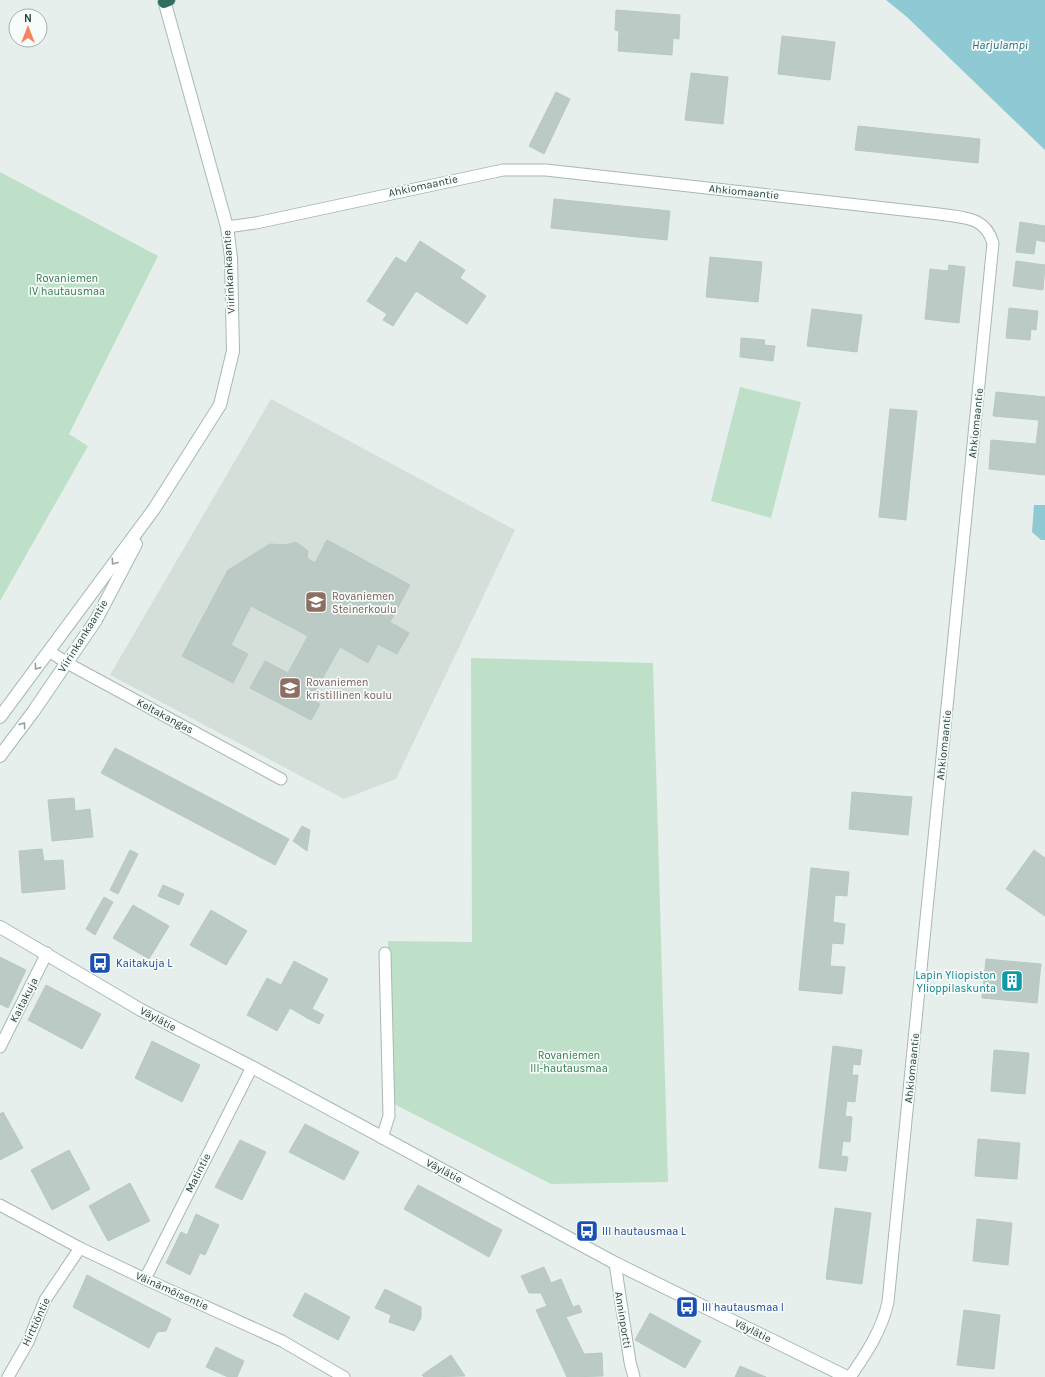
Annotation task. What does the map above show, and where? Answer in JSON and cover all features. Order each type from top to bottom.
[{"type":"street","name":"Viirinkankaantie","points":[[0,717],[154,509],[220,405],[234,352],[230,257],[227,227],[166,1]]},
{"type":"street","name":"Ahkiomaantie","points":[[227,227],[256,223],[503,170],[546,170],[940,214],[982,223],[990,232],[993,243],[992,259],[888,1302],[885,1315],[873,1341],[850,1377]]},
{"type":"street","name":"Viirinkankaantie","points":[[0,756],[96,620],[154,509]]},
{"type":"street","name":"Keltakangas","points":[[49,651],[67,663],[281,779]]},
{"type":"street","name":"Väylätie","points":[[0,918],[47,953]]},
{"type":"street","name":"Väylätie","points":[[0,927],[47,953],[141,1010],[252,1067],[615,1263],[847,1377]]},
{"type":"street","name":"Kaitakuja","points":[[0,1047],[47,953]]},
{"type":"street","points":[[382,1138],[389,1116],[385,954]]},
{"type":"street","name":"Matintie","points":[[145,1280],[252,1067]]},
{"type":"street","name":"Väinämöisentie","points":[[0,1205],[80,1248],[145,1280],[282,1341],[344,1377]]},
{"type":"street","name":"Hirttiöntie","points":[[8,1377],[28,1342],[45,1300],[80,1248]]},
{"type":"street","name":"Anninportti","points":[[615,1263],[630,1362],[634,1377]]},
{"type":"shaded area","name":"Rovaniemen Steinerkoulu","points":[[271,399],[515,530],[396,779],[344,799],[110,675]]},
{"type":"green space","name":"Rovaniemen IV hautausmaa","points":[[0,172],[158,256],[69,434],[88,446],[0,601]]},
{"type":"green space","points":[[740,387],[801,402],[771,518],[711,501]]},
{"type":"green space","name":"Rovaniemen III-hautausmaa","points":[[471,658],[653,663],[668,1182],[551,1184],[390,1102],[388,941],[472,942]]},
{"type":"water","name":"Harjulampi","points":[[886,0],[1045,0],[1045,150],[907,17]]},
{"type":"water","points":[[1034,505],[1045,505],[1045,540],[1041,540],[1032,532]]},
{"type":"building","points":[[616,10],[680,15],[679,39],[673,38],[672,55],[618,51],[619,31],[615,30]]},
{"type":"building","points":[[782,36],[835,42],[830,80],[778,74]]},
{"type":"building","points":[[691,73],[728,77],[723,124],[685,120]]},
{"type":"building","points":[[556,92],[570,99],[544,154],[529,146]]},
{"type":"building","points":[[858,126],[980,139],[978,163],[855,150]]},
{"type":"building","points":[[554,199],[670,211],[667,240],[551,228]]},
{"type":"building","points":[[1020,222],[1045,226],[1045,242],[1036,240],[1034,254],[1016,252]]},
{"type":"building","points":[[420,241],[465,270],[460,278],[486,296],[467,324],[416,291],[393,326],[383,320],[387,314],[367,301],[396,257],[406,263]]},
{"type":"building","points":[[710,257],[762,262],[758,302],[706,297]]},
{"type":"building","points":[[1016,261],[1045,265],[1043,290],[1013,286]]},
{"type":"building","points":[[949,265],[965,267],[959,323],[925,319],[930,269],[948,271]]},
{"type":"building","points":[[1009,308],[1038,311],[1036,330],[1031,329],[1030,340],[1006,338]]},
{"type":"building","points":[[812,309],[862,315],[857,352],[807,346]]},
{"type":"building","points":[[741,338],[765,340],[764,345],[775,346],[773,361],[740,357]]},
{"type":"building","points":[[996,392],[1045,397],[1045,475],[989,469],[991,440],[1036,444],[1039,420],[993,416]]},
{"type":"building","points":[[890,409],[917,411],[906,520],[879,517]]},
{"type":"building","points":[[327,540],[410,585],[390,622],[409,633],[397,654],[378,644],[368,663],[340,647],[311,699],[320,704],[311,720],[250,688],[265,661],[288,673],[308,636],[251,606],[231,645],[248,654],[233,683],[182,656],[228,570],[270,544],[286,545],[296,542],[308,551],[307,558],[315,563]]},
{"type":"building","points":[[115,748],[289,839],[275,865],[101,773]]},
{"type":"building","points":[[852,792],[912,797],[908,835],[849,829]]},
{"type":"building","points":[[74,798],[75,811],[90,809],[93,837],[52,841],[48,800]]},
{"type":"building","points":[[302,826],[310,830],[307,851],[293,841]]},
{"type":"building","points":[[42,849],[44,861],[63,860],[65,889],[22,893],[19,851]]},
{"type":"building","points":[[130,850],[138,854],[118,894],[110,890]]},
{"type":"building","points":[[1034,850],[1045,858],[1045,916],[1006,889]]},
{"type":"building","points":[[811,868],[849,872],[847,896],[835,895],[833,922],[845,924],[843,944],[832,943],[830,966],[845,967],[842,994],[799,990]]},
{"type":"building","points":[[163,885],[184,894],[179,905],[158,896]]},
{"type":"building","points":[[104,897],[113,902],[95,935],[86,929]]},
{"type":"building","points":[[133,905],[169,926],[149,959],[113,938]]},
{"type":"building","points":[[211,910],[247,931],[226,965],[190,945]]},
{"type":"building","points":[[0,957],[26,970],[8,1008],[0,1004]]},
{"type":"building","name":"Lapin Yliopiston Ylioppilaskunta","points":[[986,959],[1041,964],[1037,1003],[982,998]]},
{"type":"building","points":[[294,961],[328,979],[307,1018],[290,1008],[277,1031],[247,1015],[267,978],[281,985]]},
{"type":"building","points":[[46,985],[101,1014],[82,1049],[28,1020]]},
{"type":"building","points":[[312,1009],[324,1015],[319,1024],[307,1018]]},
{"type":"building","points":[[152,1041],[200,1065],[182,1102],[135,1078]]},
{"type":"building","points":[[833,1046],[862,1050],[860,1065],[853,1064],[852,1075],[858,1075],[855,1102],[847,1101],[845,1116],[852,1117],[850,1142],[843,1141],[841,1156],[848,1157],[846,1171],[819,1168]]},
{"type":"building","points":[[994,1050],[1029,1053],[1025,1094],[991,1091]]},
{"type":"building","points":[[3,1112],[23,1148],[0,1160],[0,1114]]},
{"type":"building","points":[[305,1124],[359,1152],[344,1180],[289,1152]]},
{"type":"building","points":[[978,1139],[1020,1143],[1017,1179],[975,1176]]},
{"type":"building","points":[[240,1140],[266,1152],[242,1200],[215,1187]]},
{"type":"building","points":[[69,1150],[90,1189],[52,1210],[31,1170]]},
{"type":"building","points":[[130,1183],[150,1221],[108,1241],[89,1206]]},
{"type":"building","points":[[418,1185],[502,1230],[489,1257],[404,1209]]},
{"type":"building","points":[[835,1208],[871,1213],[862,1284],[826,1279]]},
{"type":"building","points":[[196,1214],[219,1225],[205,1255],[200,1253],[190,1275],[166,1263],[181,1232],[187,1235]]},
{"type":"building","points":[[977,1219],[1012,1223],[1008,1265],[973,1261]]},
{"type":"building","points":[[544,1267],[551,1283],[561,1279],[573,1307],[579,1305],[582,1312],[566,1317],[584,1354],[602,1353],[603,1376],[567,1377],[536,1310],[547,1306],[541,1293],[529,1293],[521,1276]]},
{"type":"building","points":[[87,1275],[171,1319],[166,1331],[157,1332],[149,1348],[73,1307]]},
{"type":"building","points":[[385,1289],[421,1307],[421,1318],[414,1331],[389,1322],[391,1315],[375,1308]]},
{"type":"building","points":[[305,1293],[350,1317],[338,1340],[293,1316]]},
{"type":"building","points":[[964,1310],[1000,1315],[994,1369],[957,1365]]},
{"type":"building","points":[[650,1313],[701,1341],[685,1368],[635,1340]]},
{"type":"building","points":[[216,1347],[244,1361],[237,1377],[228,1377],[206,1367]]},
{"type":"building","points":[[451,1355],[465,1376],[424,1377],[422,1375]]},
{"type":"building","points":[[740,1366],[766,1377],[735,1377]]},
{"type":"place","name":"Rovaniemen Steinerkoulu","points":[[316,602]]},
{"type":"place","name":"Rovaniemen kristillinen koulu","points":[[290,688]]},
{"type":"place","name":"Kaitakuja L","points":[[100,963]]},
{"type":"place","name":"Lapin Yliopiston Ylioppilaskunta","points":[[1012,981]]},
{"type":"place","name":"III hautausmaa L","points":[[587,1231]]},
{"type":"place","name":"III hautausmaa I","points":[[687,1307]]}]
